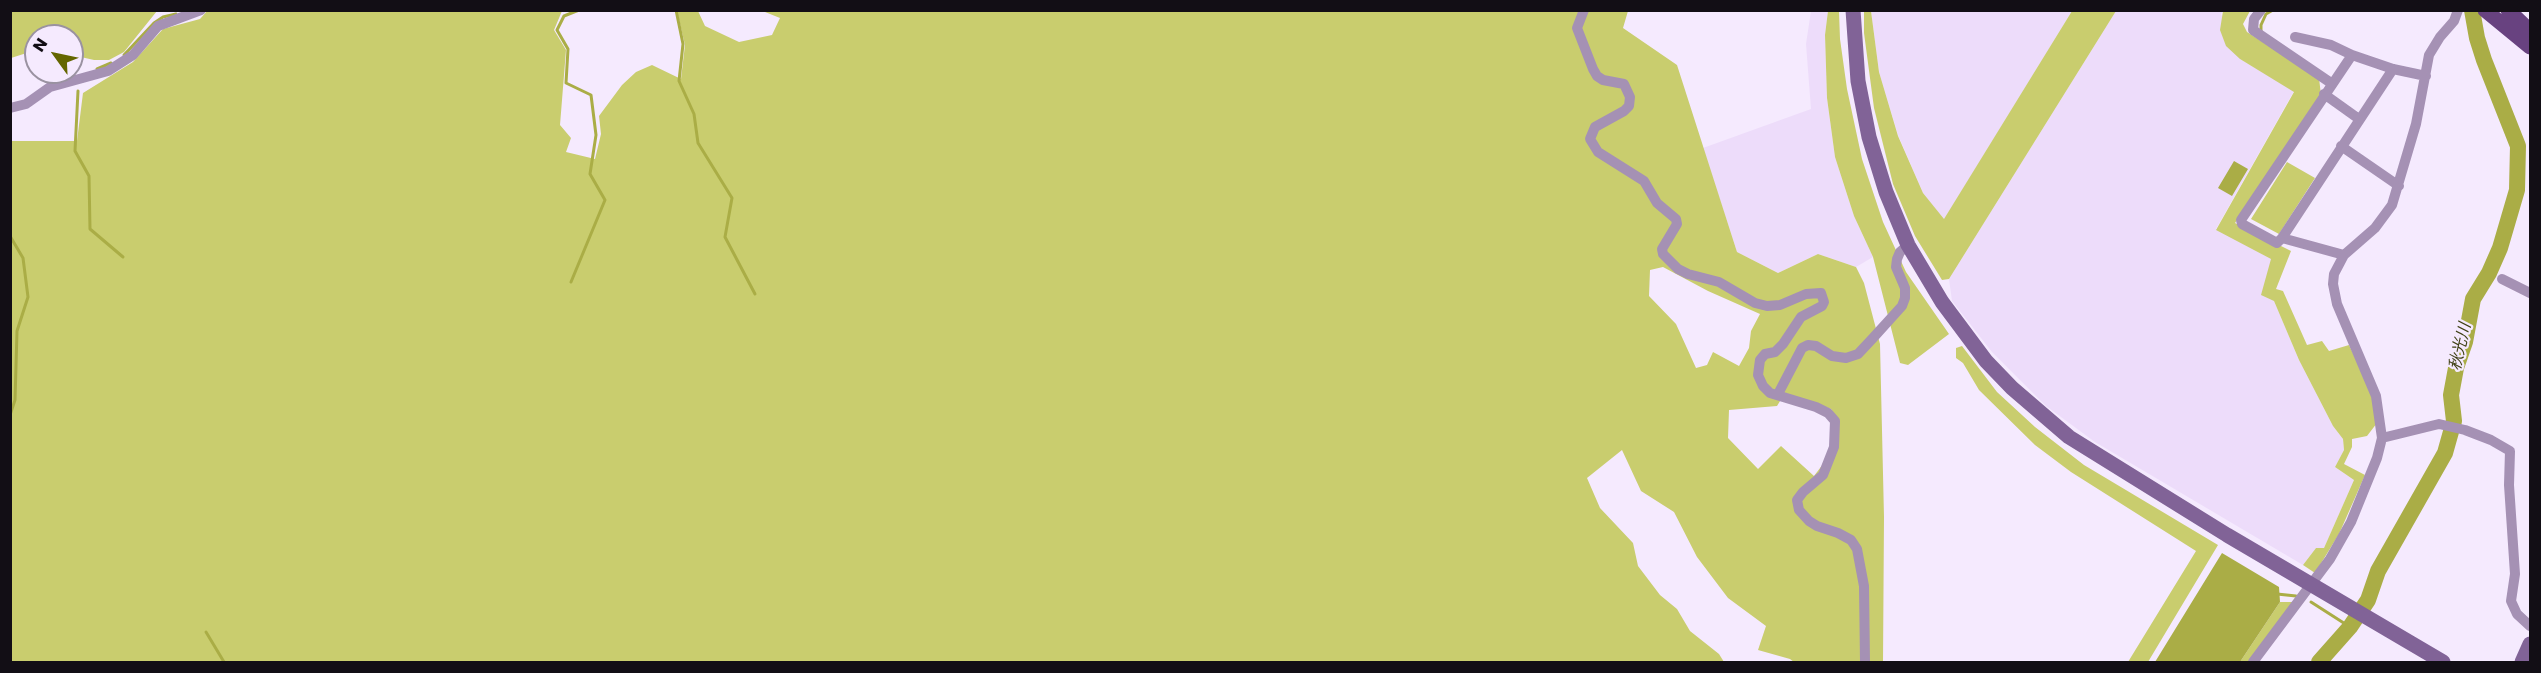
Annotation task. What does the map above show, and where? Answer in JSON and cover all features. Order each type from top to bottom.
[{"type":"main road","points":[[2499,14],[2530,26]]},
{"type":"main road","points":[[2499,14],[2530,31]]},
{"type":"main road","points":[[2499,14],[2530,47]]},
{"type":"main road","points":[[2499,14],[2530,58]]},
{"type":"street","points":[[10,108],[26,104],[50,87],[108,71],[132,56],[158,26],[201,10]]},
{"type":"street","points":[[1584,10],[1577,28],[1593,69],[1603,80],[1624,84],[1629,89],[1630,97],[1629,106],[1595,127],[1590,139],[1598,152],[1644,181],[1657,203],[1676,219],[1677,224],[1662,249],[1663,254],[1678,269],[1719,282],[1755,303],[1767,306],[1780,304],[1806,294],[1821,293],[1824,302],[1822,306],[1801,317],[1783,344],[1775,352],[1765,354],[1760,360],[1758,375],[1763,386],[1770,393],[1828,413],[1835,421],[1834,447],[1823,475],[1797,500],[1799,510],[1816,526],[1838,532],[1851,540],[1857,549],[1864,586],[1865,663]]},
{"type":"street","points":[[1852,10],[1858,81],[1869,137],[1886,192],[1908,245],[1942,302],[1963,332],[1999,374],[2040,413],[2088,449],[2443,663]]},
{"type":"street","points":[[2261,10],[2254,19],[2253,30],[2331,83]]},
{"type":"street","points":[[2253,663],[2312,586],[2351,522],[2377,458],[2382,438],[2376,396],[2337,304],[2334,293],[2334,274],[2344,255],[2375,228],[2385,216],[2399,186],[2416,124],[2429,55],[2454,21],[2458,10]]},
{"type":"street","points":[[2295,37],[2331,45],[2393,69],[2426,76]]},
{"type":"street","points":[[2352,55],[2241,220],[2242,224],[2277,243],[2393,69]]},
{"type":"street","points":[[2324,94],[2359,119]]},
{"type":"street","points":[[2341,146],[2399,186]]},
{"type":"street","points":[[2282,238],[2344,255]]},
{"type":"street","points":[[1778,394],[1802,348],[1808,345],[1816,346],[1832,356],[1846,358],[1858,354],[1874,338],[1905,298],[1905,288],[1896,267],[1897,259],[1908,245]]},
{"type":"street","points":[[2502,279],[2530,293]]},
{"type":"street","points":[[2382,438],[2439,424],[2465,430],[2491,440],[2510,451],[2509,485],[2515,574],[2511,601],[2517,614],[2530,626]]},
{"type":"street","points":[[2522,663],[2530,644]]},
{"type":"shaded area","points":[[1811,11],[1828,11],[1825,35],[1827,98],[1835,157],[1854,216],[1873,257],[1856,267],[1818,254],[1778,273],[1737,252],[1703,148],[1811,109],[1806,44]]},
{"type":"shaded area","points":[[1871,11],[2072,11],[1944,220],[1923,193],[1898,135],[1879,72]]},
{"type":"shaded area","points":[[2116,11],[2223,11],[2221,14],[2240,59],[2294,91],[2216,229],[2271,259],[2274,301],[2299,360],[2333,426],[2343,439],[2344,450],[2335,467],[2354,480],[2324,548],[2316,548],[2303,565],[2095,442],[2046,406],[1992,352],[1952,301],[1949,279]]},
{"type":"shaded area","points":[[2234,161],[2248,169],[2232,196],[2218,188]]},
{"type":"shaded area","points":[[2222,553],[2279,587],[2280,602],[2240,662],[2155,662]]},
{"type":"green space","points":[[11,10],[157,10],[124,52],[109,60],[84,58],[84,24],[24,24],[24,54],[11,58]]},
{"type":"green space","points":[[760,10],[1628,11],[1623,28],[1677,65],[1737,252],[1778,273],[1818,254],[1856,267],[1864,283],[1880,344],[1884,517],[1883,662],[1794,662],[1758,650],[1766,626],[1728,598],[1697,557],[1674,512],[1641,491],[1622,450],[1587,478],[1600,508],[1633,543],[1638,566],[1660,595],[1677,609],[1690,631],[1719,654],[1724,662],[11,662],[10,141],[77,141],[83,93],[133,62],[163,29],[200,19],[207,11],[562,11],[554,30],[566,50],[560,125],[571,138],[566,152],[595,159],[601,134],[599,116],[622,85],[636,72],[652,65],[681,79],[685,45],[677,11],[698,11],[705,26],[739,42],[772,35],[780,18]],"holes":[[[1663,267],[1708,291],[1760,314],[1751,331],[1749,348],[1739,366],[1713,352],[1707,365],[1696,368],[1676,324],[1649,296],[1650,270]],[[1785,393],[1831,409],[1838,420],[1836,447],[1814,476],[1781,446],[1758,469],[1728,438],[1729,410],[1777,406]]]},
{"type":"green space","points":[[1828,11],[1839,11],[1840,39],[1847,89],[1862,159],[1883,222],[1906,272],[1949,334],[1908,365],[1900,363],[1873,257],[1854,216],[1835,157],[1827,98],[1825,35]]},
{"type":"green space","points":[[1864,11],[1871,11],[1879,72],[1898,136],[1923,193],[1944,219],[2072,11],[2116,11],[1949,279],[1942,280],[1915,236],[1893,184],[1874,108],[1864,33]]},
{"type":"green space","points":[[2223,11],[2250,11],[2243,24],[2247,32],[2319,78],[2321,95],[2235,223],[2291,251],[2276,289],[2283,291],[2307,345],[2322,341],[2329,351],[2349,345],[2372,394],[2377,423],[2367,436],[2352,439],[2352,447],[2344,464],[2365,475],[2339,534],[2315,573],[2303,565],[2316,548],[2324,548],[2354,480],[2335,467],[2344,450],[2343,439],[2333,426],[2299,360],[2274,301],[2261,295],[2271,259],[2216,230],[2294,92],[2240,59],[2226,46],[2220,30]]},
{"type":"green space","points":[[2287,162],[2315,178],[2279,234],[2251,219]]},
{"type":"green space","points":[[1962,346],[1997,392],[2035,427],[2084,465],[2218,545],[2148,662],[2128,662],[2196,551],[2071,472],[2035,445],[1979,390],[1963,363],[1956,358],[1956,348]]},
{"type":"green space","points":[[2280,602],[2294,602],[2249,662],[2240,662]]},
{"type":"waterway","points":[[571,282],[605,200],[590,174],[596,135],[591,95],[566,83],[568,49],[557,30],[564,16],[579,10]]},
{"type":"waterway","points":[[676,10],[683,44],[679,81],[694,114],[698,143],[732,198],[725,237],[755,294]]},
{"type":"waterway","points":[[2261,31],[2266,14],[2273,10]]},
{"type":"waterway","name":"秋光川","points":[[2319,662],[2350,627],[2368,600],[2378,571],[2445,453],[2454,421],[2451,395],[2456,368],[2465,342],[2473,299],[2489,273],[2500,248],[2517,190],[2518,146],[2484,60],[2472,10]]},
{"type":"waterway","points":[[124,55],[154,23],[163,17],[176,14]]},
{"type":"waterway","points":[[97,69],[111,63]]},
{"type":"waterway","points":[[78,91],[75,151],[89,176],[90,229],[123,257]]},
{"type":"waterway","points":[[10,236],[23,258],[28,297],[17,331],[15,400],[10,415]]},
{"type":"waterway","points":[[2277,594],[2296,596]]},
{"type":"waterway","points":[[2311,602],[2350,627]]},
{"type":"waterway","points":[[206,632],[224,662]]}]
